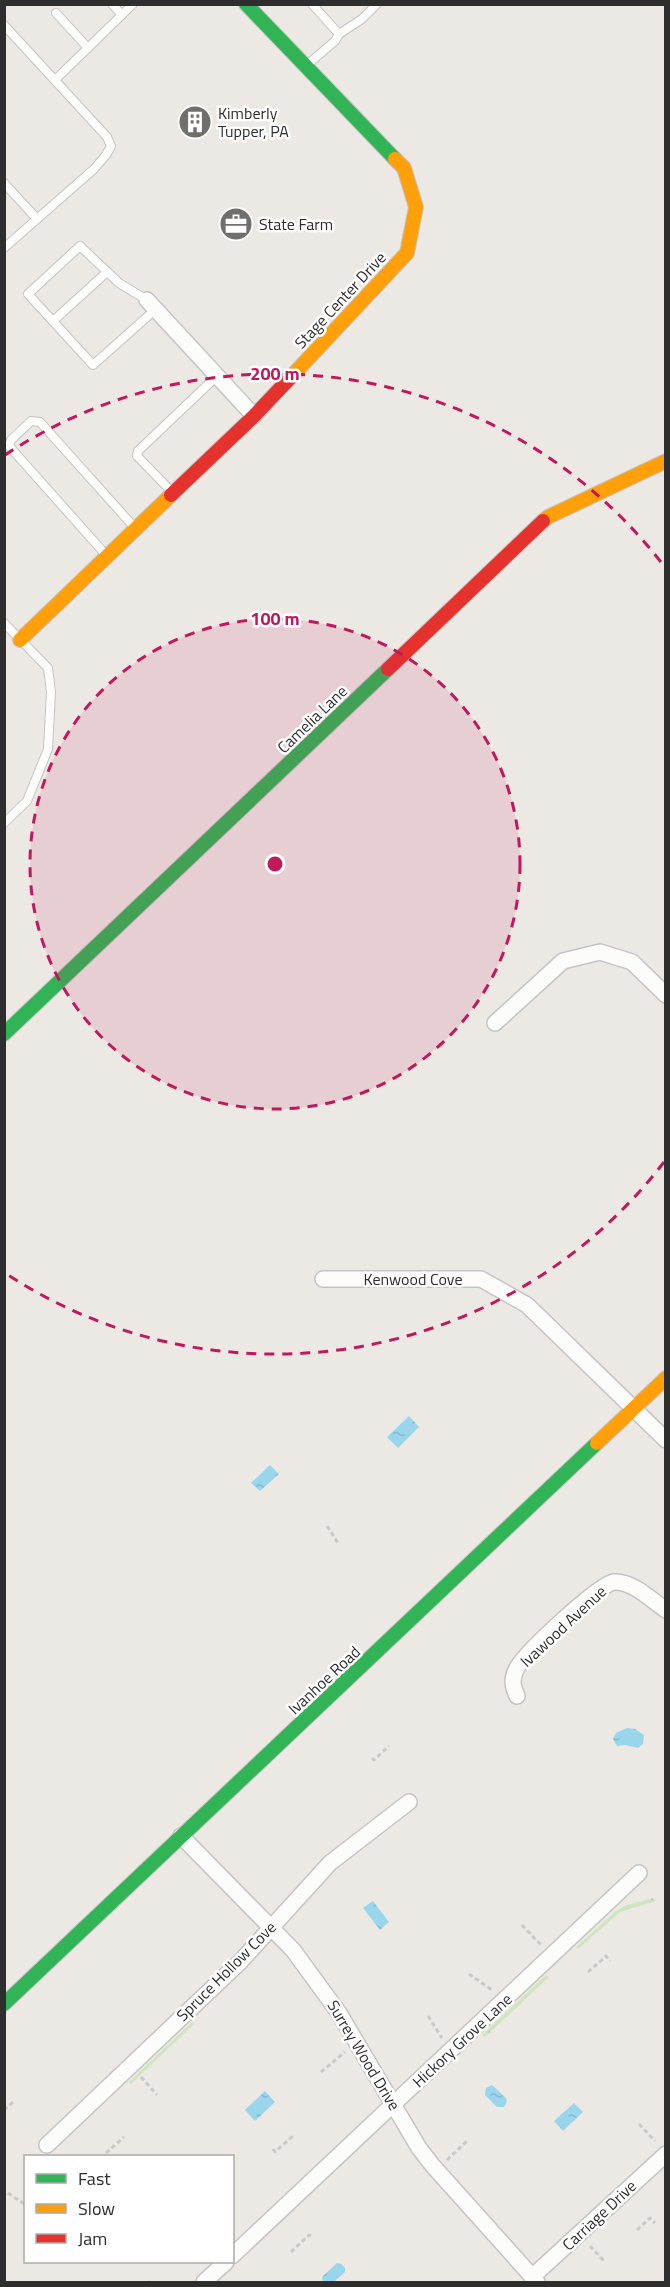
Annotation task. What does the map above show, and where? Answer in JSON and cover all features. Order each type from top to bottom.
[{"type":"street","name":"Stage Center Drive","points":[[20,640],[254,416],[407,253],[416,207],[404,168],[246,4]]},
{"type":"street","points":[[151,304],[254,416]]},
{"type":"street","name":"Camelia Lane","points":[[4,1034],[548,517],[665,462]]},
{"type":"street","points":[[495,1023],[564,961],[600,952],[632,962],[666,995]]},
{"type":"street","name":"Kenwood Cove","points":[[323,1279],[481,1279],[527,1305],[666,1440]]},
{"type":"street","name":"Ivanhoe Road","points":[[4,2004],[666,1378]]},
{"type":"street","name":"Ivawood Avenue","points":[[518,1696],[513,1687],[513,1677],[522,1660],[587,1599],[606,1585],[616,1582],[628,1585],[666,1610]]},
{"type":"street","name":"Spruce Hollow Cove","points":[[47,2145],[240,1962],[330,1863],[409,1802]]},
{"type":"street","name":"Surrey Wood Drive","points":[[181,1836],[293,1950],[339,2013],[419,2148],[534,2280]]},
{"type":"street","name":"Hickory Grove Lane","points":[[234,2254],[639,1873]]},
{"type":"street","name":"Carriage Drive","points":[[534,2280],[666,2154]]},
{"type":"street","points":[[204,2283],[225,2263]]},
{"type":"lane","points":[[112,4],[122,15]]},
{"type":"lane","points":[[55,80],[133,4]]},
{"type":"lane","points":[[312,4],[339,34]]},
{"type":"lane","points":[[306,66],[335,41],[339,34],[362,19],[377,4]]},
{"type":"lane","points":[[56,13],[88,48]]},
{"type":"lane","points":[[4,25],[107,137],[111,146],[94,169],[4,248]]},
{"type":"lane","points":[[4,183],[38,219]]},
{"type":"lane","points":[[80,246],[106,272],[151,304],[93,365],[28,294],[80,246]]},
{"type":"lane","points":[[53,321],[106,272]]},
{"type":"lane","points":[[173,493],[137,456],[138,451],[217,376]]},
{"type":"lane","points":[[107,556],[9,446],[11,440],[31,421],[40,422],[135,529]]},
{"type":"lane","points":[[4,623],[48,668],[51,692],[48,749],[27,801],[4,823]]},
{"type":"path","points":[[327,1526],[338,1543]]},
{"type":"path","points":[[372,1758],[374,1760],[389,1746]]},
{"type":"path","points":[[522,1924],[543,1947]]},
{"type":"path","points":[[588,1972],[606,1956],[610,1961]]},
{"type":"path","points":[[469,1974],[485,1983],[494,1992]]},
{"type":"path","points":[[428,2016],[443,2040]]},
{"type":"path","points":[[321,2072],[349,2050]]},
{"type":"path","points":[[141,2077],[157,2095]]},
{"type":"path","points":[[4,2110],[13,2102]]},
{"type":"path","points":[[639,2124],[655,2141]]},
{"type":"path","points":[[273,2149],[275,2152],[293,2136]]},
{"type":"path","points":[[106,2153],[124,2137]]},
{"type":"path","points":[[444,2163],[468,2140]]},
{"type":"path","points":[[8,2193],[24,2205]]},
{"type":"path","points":[[637,2230],[650,2218],[655,2223]]},
{"type":"path","points":[[291,2252],[309,2235],[311,2236]]},
{"type":"path","points":[[586,2242],[605,2262]]},
{"type":"green space","points":[[653,1898],[656,1901],[620,1912],[578,1949],[576,1947],[616,1911],[627,1905]]},
{"type":"green space","points":[[546,1975],[549,1977],[485,2037],[482,2035]]},
{"type":"green space","points":[[192,2022],[194,2024],[131,2084],[129,2082]]},
{"type":"water","points":[[409,1416],[419,1427],[398,1448],[387,1437]]},
{"type":"water","points":[[270,1465],[279,1474],[260,1491],[251,1483]]},
{"type":"water","points":[[627,1728],[635,1729],[644,1735],[643,1744],[638,1748],[617,1746],[613,1739],[616,1733]]},
{"type":"water","points":[[373,1901],[389,1922],[380,1930],[363,1908]]},
{"type":"water","points":[[492,2085],[506,2098],[507,2102],[504,2107],[497,2107],[485,2095],[486,2088]]},
{"type":"water","points":[[265,2091],[275,2102],[255,2121],[245,2110]]},
{"type":"water","points":[[574,2103],[583,2112],[563,2131],[554,2121]]},
{"type":"water","points":[[337,2263],[345,2268],[345,2272],[334,2282],[323,2282],[322,2277]]},
{"type":"traffic: fast","points":[[246,4],[395,159]]},
{"type":"traffic: fast","points":[[4,1034],[388,669]]},
{"type":"traffic: fast","points":[[4,2004],[597,1443]]},
{"type":"traffic: slow","points":[[291,377],[407,253],[416,207],[404,168],[395,159]]},
{"type":"traffic: slow","points":[[543,521],[666,461]]},
{"type":"traffic: slow","points":[[20,640],[171,495]]},
{"type":"traffic: slow","points":[[597,1443],[666,1378]]},
{"type":"traffic: jam","points":[[171,495],[254,416],[291,377]]},
{"type":"traffic: jam","points":[[388,669],[543,521]]},
{"type":"place","name":"Kimberly Tupper, PA","points":[[195,122]]},
{"type":"place","name":"State Farm","points":[[236,224]]}]
